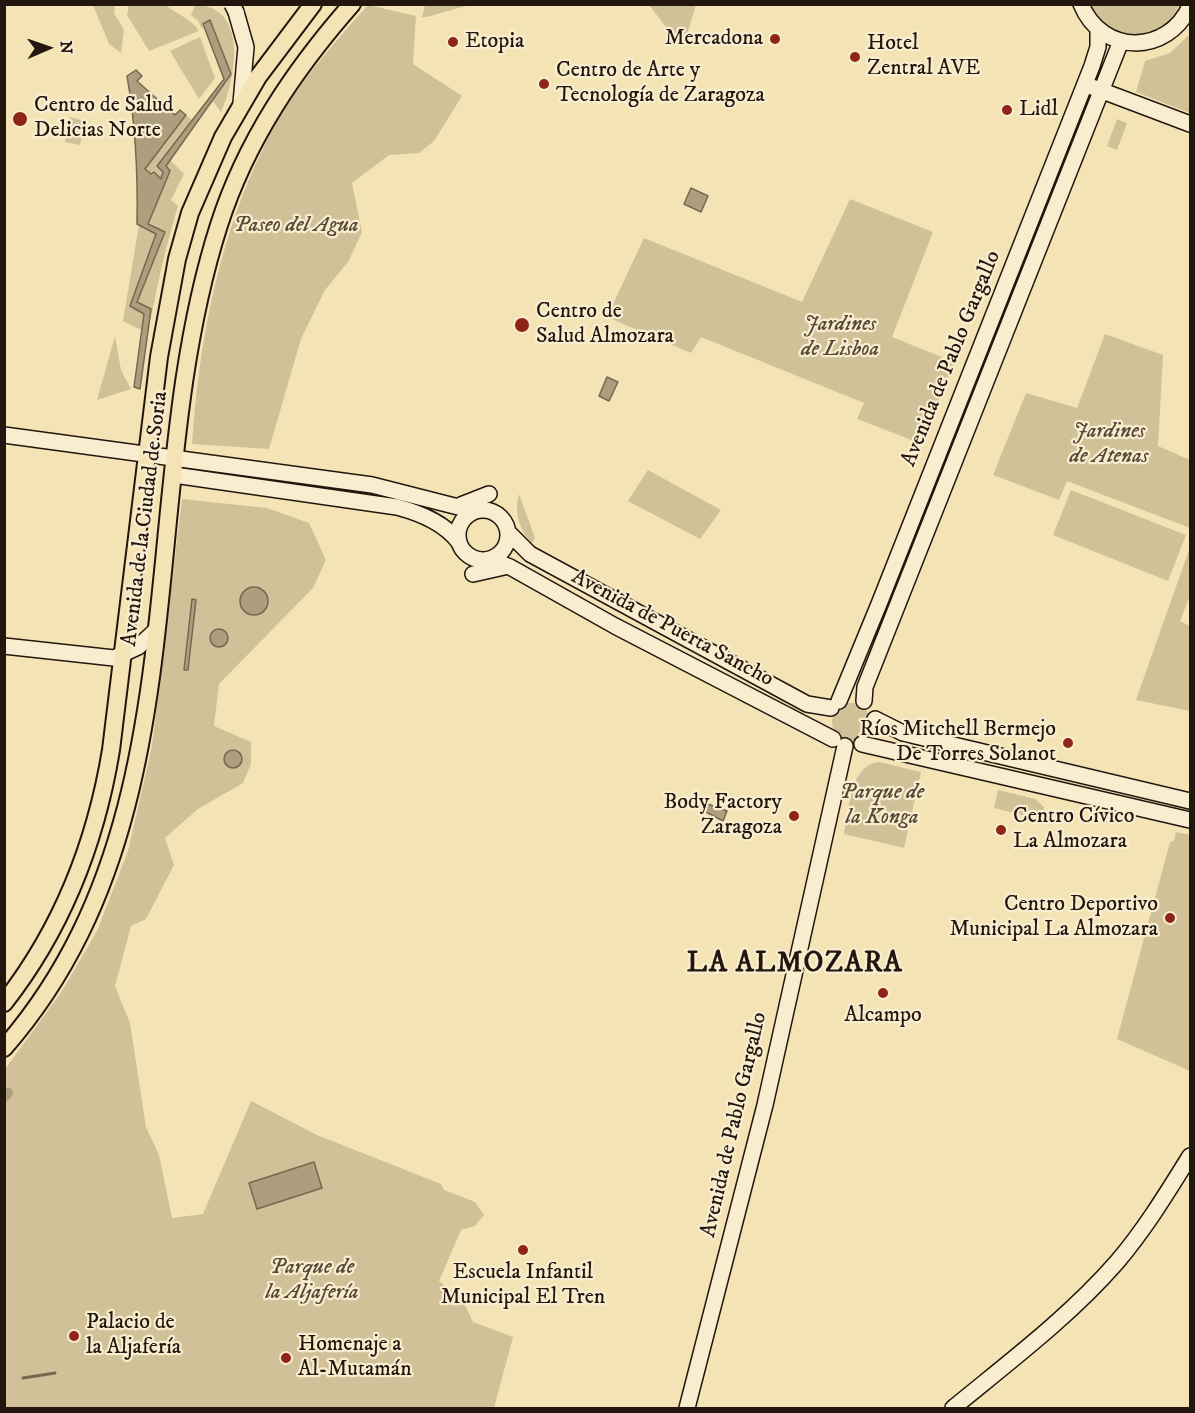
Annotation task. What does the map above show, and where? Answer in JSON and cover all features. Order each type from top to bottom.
[{"type":"main road","name":"Avenida de la Ciudad de Soria","points":[[4,1003],[34,960],[62,908],[86,852],[105,782],[165,318],[177,259],[190,213],[205,173],[241,104],[258,77],[313,4]]},
{"type":"main road","name":"Avenida de la Ciudad de Soria","points":[[4,1048],[40,1002],[68,958],[110,868],[130,798],[145,714],[189,350],[204,274],[220,222],[250,148],[272,108],[295,73],[352,4]]},
{"type":"street","points":[[1082,4],[1098,31],[1121,41],[1138,43],[1160,38],[1178,25],[1191,6]]},
{"type":"street","name":"Avenida de la Ciudad de Soria","points":[[234,8],[242,27],[246,46],[241,104]]},
{"type":"street","name":"Avenida de Pablo Gargallo","points":[[835,704],[879,604],[1097,52],[1098,31]]},
{"type":"street","name":"Avenida de Pablo Gargallo","points":[[864,701],[865,687],[1121,41]]},
{"type":"street","points":[[1084,84],[1191,124]]},
{"type":"street","points":[[4,435],[147,454],[175,466],[397,507],[428,517],[451,532],[463,551],[471,557],[490,559],[502,551],[508,532],[504,522],[495,513],[483,509],[474,511],[465,517],[459,526],[458,541]]},
{"type":"street","points":[[175,466],[372,485],[474,511]]},
{"type":"street","points":[[452,506],[475,501],[489,494]]},
{"type":"street","name":"Avenida de Puerta Sancho","points":[[508,532],[530,554],[807,704],[835,704]]},
{"type":"street","name":"Avenida de Puerta Sancho","points":[[490,559],[510,567],[615,626],[839,742]]},
{"type":"street","points":[[472,574],[510,567]]},
{"type":"street","points":[[4,646],[105,658],[122,656],[138,647],[155,631]]},
{"type":"street","points":[[862,744],[874,730],[875,719],[872,711],[864,701],[854,698],[835,704],[827,726],[839,742],[862,744],[1191,820]]},
{"type":"street","points":[[875,719],[903,733],[1191,801]]},
{"type":"street","name":"Avenida de Pablo Gargallo","points":[[687,1408],[765,1105],[839,742]]},
{"type":"street","points":[[953,1408],[1046,1331],[1103,1277],[1150,1220],[1191,1156]]},
{"type":"green space","points":[[129,4],[166,5],[192,23],[199,31],[149,51],[127,15]]},
{"type":"green space","points":[[425,4],[469,5],[422,17]]},
{"type":"green space","points":[[93,5],[115,5],[114,13],[124,30],[121,53],[109,44]]},
{"type":"green space","points":[[195,5],[212,8],[224,17],[231,30],[234,64],[231,82],[221,112],[212,100],[231,74],[203,24],[202,29],[191,15]]},
{"type":"green space","name":"Paseo del Agua","points":[[368,5],[416,16],[413,64],[462,96],[434,141],[419,153],[389,155],[352,183],[362,232],[348,262],[325,290],[301,339],[269,449],[192,444],[200,366],[214,290],[235,216],[249,180],[275,125],[299,88]]},
{"type":"green space","points":[[649,5],[696,5],[687,35],[678,32],[678,37],[673,36]]},
{"type":"green space","points":[[1089,5],[1179,5],[1169,21],[1153,31],[1135,35],[1112,29]]},
{"type":"green space","points":[[1190,34],[1190,113],[1136,92],[1145,61],[1170,53]]},
{"type":"green space","points":[[200,37],[215,78],[199,99],[170,51]]},
{"type":"green space","points":[[186,115],[193,121],[181,145],[170,160],[184,174],[171,200],[178,206],[155,296],[140,389],[134,387],[141,330],[123,321],[139,225],[142,226],[154,172],[152,175],[145,169]]},
{"type":"green space","points":[[70,117],[85,121],[80,145],[65,142]]},
{"type":"green space","points":[[1117,119],[1127,123],[1117,150],[1107,146]]},
{"type":"green space","name":"Jardines de Lisboa","points":[[850,199],[933,232],[892,337],[954,362],[922,444],[857,419],[864,403],[701,337],[691,353],[607,317],[644,238],[802,302]]},
{"type":"green space","name":"Jardines de Atenas","points":[[1105,334],[1163,355],[1158,446],[1190,460],[1190,528],[1067,481],[1059,500],[993,475],[1026,393],[1077,408]]},
{"type":"green space","points":[[115,336],[121,370],[131,389],[97,400]]},
{"type":"green space","points":[[648,470],[721,510],[700,539],[628,501]]},
{"type":"green space","points":[[1071,490],[1186,535],[1168,581],[1053,535]]},
{"type":"green space","points":[[519,494],[535,538],[532,543],[519,520],[517,507]]},
{"type":"green space","name":"Parque de la Aljafería","points":[[182,499],[267,508],[309,523],[326,560],[313,588],[219,684],[214,726],[251,742],[251,764],[243,783],[198,809],[165,838],[174,865],[146,919],[131,926],[115,986],[130,1023],[146,1127],[159,1155],[172,1218],[203,1214],[251,1101],[317,1135],[441,1184],[444,1190],[475,1202],[484,1215],[475,1226],[461,1230],[439,1281],[462,1299],[473,1322],[513,1337],[494,1408],[5,1408],[5,1069],[62,991],[97,931],[128,851],[152,746]]},
{"type":"green space","points":[[1190,547],[1190,596],[1180,621],[1190,626],[1190,711],[1136,700]]},
{"type":"green space","points":[[851,703],[864,709],[870,722],[864,735],[851,741],[838,735],[832,722],[838,709]]},
{"type":"green space","name":"Parque de la Konga","points":[[879,762],[921,772],[904,848],[844,834],[856,780],[869,765]]},
{"type":"green space","points":[[998,790],[1035,799],[1044,807],[1043,820],[994,808]]},
{"type":"green space","name":"Centro Deportivo Municipal La Almozara","points":[[1176,832],[1190,835],[1190,1071],[1117,1039],[1170,842],[1174,841]]},
{"type":"shaded area","points":[[210,20],[231,74],[166,166],[170,171],[148,224],[165,232],[137,302],[151,309],[140,389],[134,387],[144,314],[130,306],[156,234],[137,224],[136,150],[127,76],[136,70],[142,76],[137,81],[175,115],[180,110],[186,115],[145,169],[151,174],[154,172],[161,179],[163,172],[157,166],[224,79],[203,24]]},
{"type":"shaded area","points":[[691,188],[708,196],[701,212],[684,204]]},
{"type":"shaded area","points":[[607,377],[618,382],[609,401],[599,396]]},
{"type":"shaded area","points":[[254,587],[264,591],[268,601],[264,611],[254,615],[244,611],[240,601],[244,591]]},
{"type":"shaded area","points":[[192,599],[196,600],[188,670],[184,670]]},
{"type":"shaded area","points":[[215,629],[223,629],[228,634],[226,645],[215,647],[210,642],[210,634]]},
{"type":"shaded area","points":[[233,750],[239,753],[242,759],[239,765],[233,768],[227,765],[224,759],[227,753]]},
{"type":"shaded area","points":[[705,803],[727,811],[723,821],[702,810]]},
{"type":"shaded area","points":[[314,1162],[322,1188],[257,1209],[249,1183]]},
{"type":"waterway","points":[[4,1097],[8,1093]]},
{"type":"waterway","points":[[23,1378],[55,1373]]},
{"type":"place","name":"Mercadona","points":[[775,39]]},
{"type":"place","name":"Etopia","points":[[453,42]]},
{"type":"place","name":"Hotel Zentral AVE","points":[[855,57]]},
{"type":"place","name":"Centro de Arte y Tecnología de Zaragoza","points":[[544,84]]},
{"type":"place","name":"Lidl","points":[[1007,110]]},
{"type":"place","name":"Centro de Salud Delicias Norte","points":[[20,119]]},
{"type":"place","name":"Centro de Salud Almozara","points":[[522,325]]},
{"type":"place","name":"Ríos Mitchell Bermejo De Torres Solanot","points":[[1068,743]]},
{"type":"place","name":"Body Factory Zaragoza","points":[[794,816]]},
{"type":"place","name":"Centro Cívico La Almozara","points":[[1001,830]]},
{"type":"place","name":"Centro Deportivo Municipal La Almozara","points":[[1170,918]]},
{"type":"place","name":"Alcampo","points":[[883,993]]},
{"type":"place","name":"Escuela Infantil Municipal El Tren","points":[[523,1250]]},
{"type":"place","name":"Palacio de la Aljafería","points":[[74,1336]]},
{"type":"place","name":"Homenaje a Al-Mutamán","points":[[286,1358]]},
{"type":"district","name":"LA ALMOZARA","points":[[795,965]]}]
